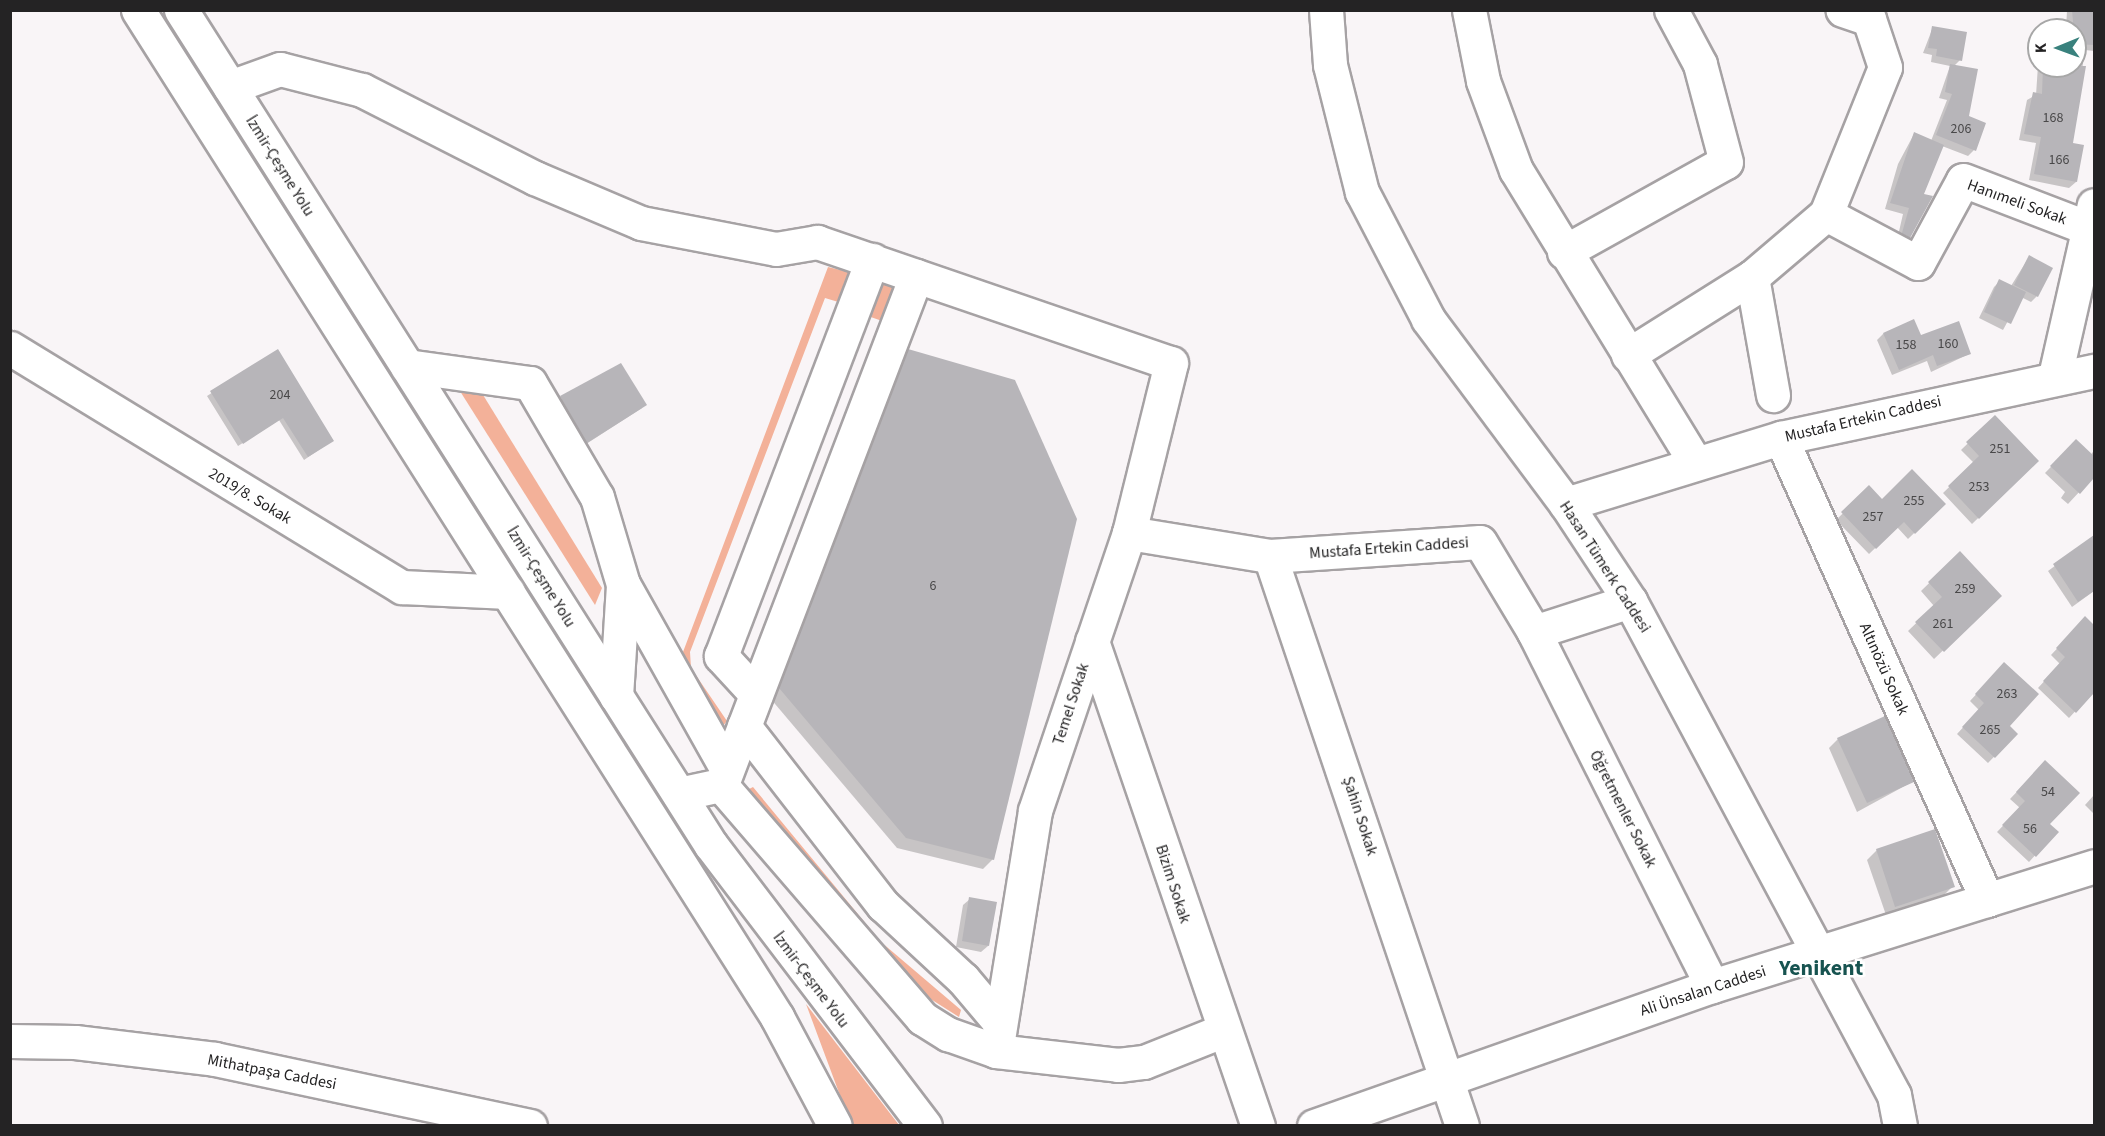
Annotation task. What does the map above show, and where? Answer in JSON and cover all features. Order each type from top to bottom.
[{"type":"main road","points":[[138,10],[777,1017],[828,1119]]},
{"type":"main road","name":"İzmir-Çeşme Yolu","points":[[181,10],[679,794],[824,999],[925,1125]]},
{"type":"main road","name":"Hasan Tümerk Caddesi","points":[[1326,10],[1330,65],[1362,192],[1428,319],[1566,504],[1630,601],[1894,1095],[1900,1125]]},
{"type":"main road","points":[[1469,10],[1483,81],[1516,170],[1564,252],[1694,461]]},
{"type":"main road","points":[[1564,252],[1726,162],[1700,64],[1671,10]]},
{"type":"main road","points":[[1628,355],[1752,277],[1826,214],[1885,67],[1869,19],[1843,10]]},
{"type":"main road","points":[[230,87],[280,69],[362,90],[535,178],[641,223],[776,249],[817,242],[912,274],[758,676],[744,726],[724,777],[679,794]]},
{"type":"main road","name":"Hanımeli Sokak","points":[[1826,214],[1918,263],[1963,180],[2091,217]]},
{"type":"main road","points":[[2055,376],[2091,217]]},
{"type":"main road","points":[[758,676],[721,656],[872,260]]},
{"type":"main road","name":"Temel Sokak","points":[[912,274],[1171,363],[1129,533],[1035,811],[998,1037]]},
{"type":"main road","points":[[1752,277],[1773,395]]},
{"type":"main road","name":"2019/8. Sokak","points":[[10,348],[402,587],[508,592]]},
{"type":"main road","points":[[407,366],[530,383],[597,497],[623,584],[724,777],[922,1018],[948,1034],[998,1037],[1124,1065],[1222,1031]]},
{"type":"main road","name":"Mustafa Ertekin Caddesi","points":[[1566,504],[1694,461],[1781,438],[2055,376],[2094,371]]},
{"type":"main road","name":"Altınözü Sokak","points":[[1781,438],[1987,900]]},
{"type":"main road","name":"Mustafa Ertekin Caddesi","points":[[1129,533],[1270,556],[1480,542],[1534,632]]},
{"type":"main road","name":"Şahin Sokak","points":[[1270,556],[1462,1125]]},
{"type":"main road","points":[[616,696],[623,584]]},
{"type":"main road","points":[[1534,632],[1630,601]]},
{"type":"main road","name":"Öğretmenler Sokak","points":[[1534,632],[1712,986]]},
{"type":"main road","name":"Bizim Sokak","points":[[1092,641],[1222,1031],[1258,1125]]},
{"type":"main road","points":[[744,726],[883,905],[963,979],[998,1037]]},
{"type":"main road","name":"Ali Ünsalan Caddesi","points":[[1314,1125],[1712,986],[1819,955],[2094,866]]},
{"type":"main road","name":"Mithatpaşa Caddesi","points":[[10,1041],[75,1042],[215,1059],[514,1124]]},
{"type":"shaded area","points":[[828,267],[853,273],[845,304],[825,298],[690,652],[691,668],[727,721],[723,726],[688,676],[683,652]]},
{"type":"shaded area","points":[[878,275],[899,284],[885,322],[865,315]]},
{"type":"shaded area","points":[[458,388],[480,390],[602,588],[595,605]]},
{"type":"shaded area","points":[[753,787],[881,942],[961,1010],[959,1017],[929,998],[856,929],[747,790]]},
{"type":"shaded area","points":[[806,1004],[879,1099],[899,1125],[851,1125]]},
{"type":"building","points":[[2072,10],[2094,10],[2094,45],[2087,45],[2087,18],[2073,18]]},
{"type":"building","points":[[1932,26],[1967,32],[1962,61],[1936,56],[1937,49],[1928,48]]},
{"type":"building","points":[[1950,64],[1978,69],[1969,116],[1986,123],[1976,151],[1936,135],[1952,94],[1945,92]]},
{"type":"building","points":[[2043,78],[2084,78],[2073,143],[2084,145],[2077,182],[2034,174],[2041,137],[2024,134],[2033,92],[2042,94]]},
{"type":"building","points":[[1914,132],[1944,145],[1924,194],[1933,196],[1910,238],[1902,233],[1909,208],[1890,203]]},
{"type":"building","points":[[2029,255],[2053,268],[2038,297],[2014,285]]},
{"type":"building","points":[[1999,279],[2026,292],[2011,324],[1984,312]]},
{"type":"building","points":[[1914,319],[1921,335],[1959,321],[1971,354],[1937,366],[1933,355],[1899,370],[1883,333]]},
{"type":"building","points":[[278,349],[334,441],[308,457],[283,418],[243,444],[210,391]]},
{"type":"building","points":[[908,349],[1015,380],[1077,519],[994,860],[906,838],[779,688]]},
{"type":"building","points":[[621,363],[647,405],[587,443],[560,396]]},
{"type":"building","points":[[1995,415],[2039,461],[1979,519],[1948,486],[1979,456],[1966,442]]},
{"type":"building","points":[[2076,439],[2094,456],[2094,478],[2080,494],[2050,466]]},
{"type":"building","points":[[1912,469],[1946,504],[1915,534],[1904,522],[1876,549],[1841,512],[1869,485],[1882,499]]},
{"type":"building","points":[[2094,535],[2094,591],[2078,602],[2053,564]]},
{"type":"building","points":[[1960,551],[2002,596],[1944,652],[1915,622],[1942,597],[1928,582]]},
{"type":"building","points":[[2085,616],[2094,625],[2094,693],[2076,713],[2043,681],[2065,657],[2056,648]]},
{"type":"building","points":[[2004,662],[2039,694],[2010,726],[2018,734],[1995,758],[1962,727],[1984,703],[1975,694]]},
{"type":"building","points":[[1885,716],[1914,782],[1867,803],[1837,738]]},
{"type":"building","points":[[2045,760],[2080,793],[2050,824],[2059,832],[2036,857],[2002,825],[2025,801],[2016,792]]},
{"type":"building","points":[[1935,829],[1955,887],[1895,907],[1876,849]]},
{"type":"building","points":[[969,897],[997,902],[989,946],[962,941]]},
{"type":"district","name":"Yenikent","points":[[1821,969]]}]
